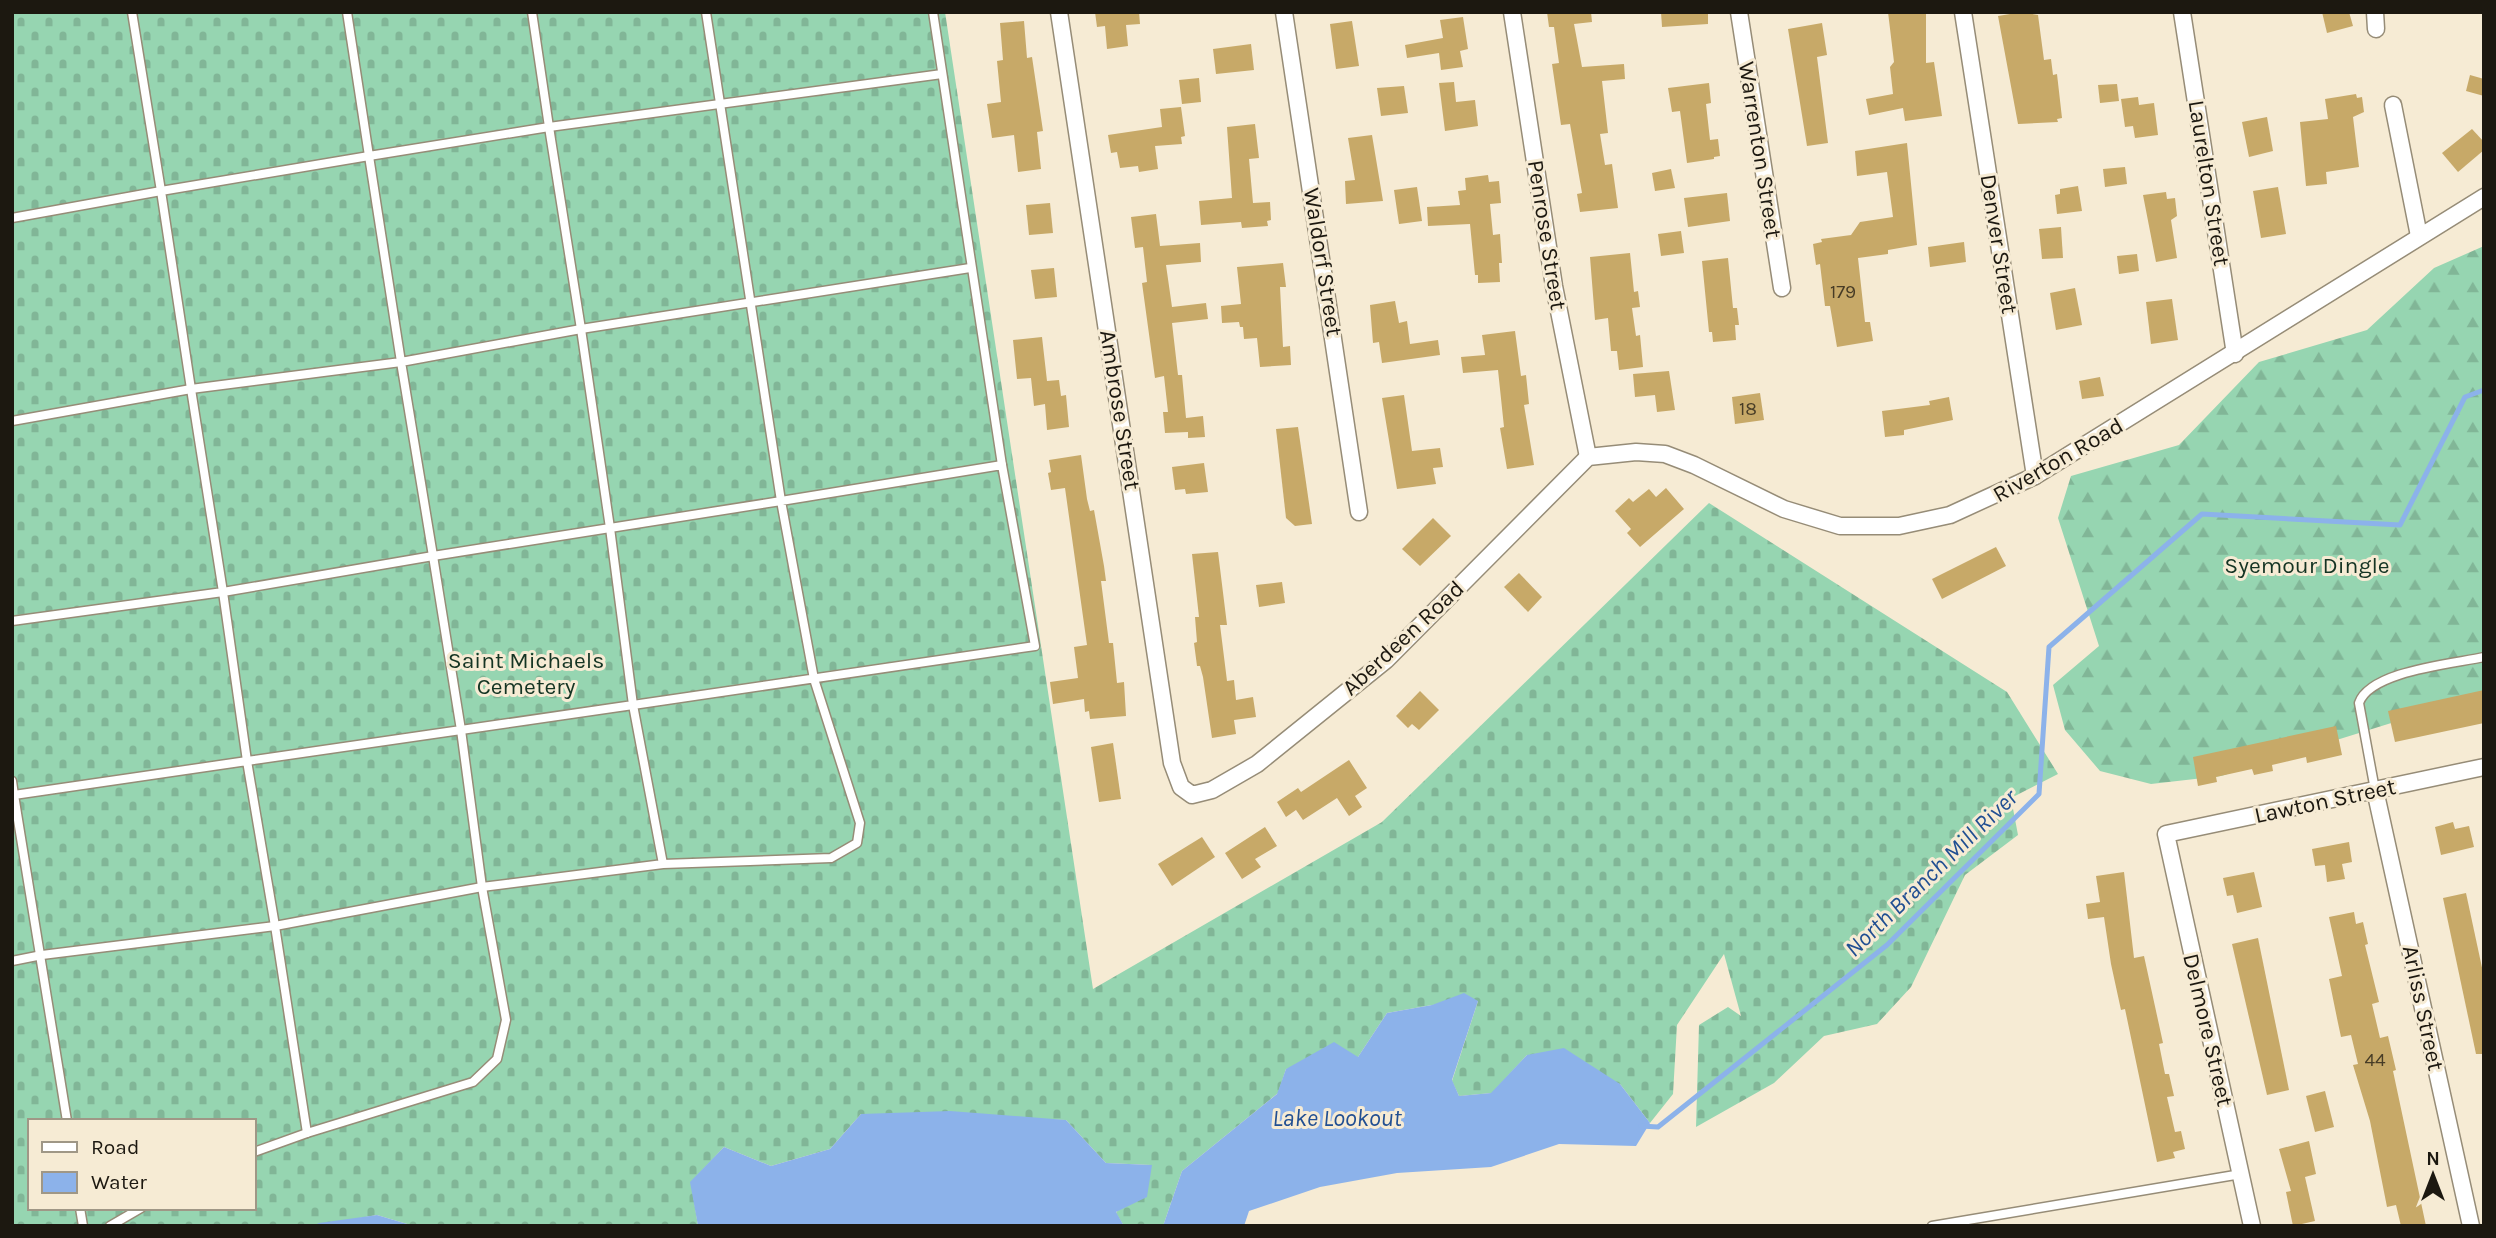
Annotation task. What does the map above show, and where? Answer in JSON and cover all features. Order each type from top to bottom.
[{"type":"street","name":"Ambrose Street","points":[[1059,12],[1172,763],[1184,791],[1198,794]]},
{"type":"street","name":"Waldorf Street","points":[[1284,12],[1359,512]]},
{"type":"street","name":"Penrose Street","points":[[1512,12],[1554,286],[1588,457]]},
{"type":"street","name":"Warrenton Street","points":[[1739,12],[1782,288]]},
{"type":"street","name":"Denver Street","points":[[1963,12],[2035,476]]},
{"type":"street","name":"Laurelton Street","points":[[2182,12],[2235,354]]},
{"type":"street","points":[[2375,12],[2375,29]]},
{"type":"street","points":[[2393,105],[2418,236]]},
{"type":"street","name":"Riverton Road","points":[[1588,457],[1636,452],[1665,454],[1701,468],[1784,509],[1827,523],[1854,528],[1899,526],[1935,520],[1980,503],[2035,476],[2484,197]]},
{"type":"street","name":"Aberdeen Road","points":[[1198,794],[1220,786],[1257,764],[1386,660],[1588,457]]},
{"type":"street","name":"Lawton Street","points":[[2166,834],[2484,767]]},
{"type":"street","name":"Arliss Street","points":[[2375,790],[2471,1226]]},
{"type":"street","name":"Delmore Street","points":[[2166,834],[2252,1226]]},
{"type":"lane","points":[[132,12],[307,1133]]},
{"type":"lane","points":[[256,1151],[473,1082],[497,1059],[506,1020],[482,887],[461,730],[347,12]]},
{"type":"lane","points":[[532,12],[581,329],[633,705],[663,864]]},
{"type":"lane","points":[[12,961],[42,954],[275,926],[482,887],[663,864],[831,858],[857,843],[860,822],[814,679],[782,501],[706,12]]},
{"type":"lane","points":[[14,795],[1035,646],[970,268],[933,12]]},
{"type":"lane","points":[[12,218],[549,127],[942,74]]},
{"type":"lane","points":[[12,421],[191,389],[401,362],[581,329],[970,268]]},
{"type":"lane","points":[[12,621],[223,592],[1002,465]]},
{"type":"lane","points":[[2375,790],[2359,703],[2363,691],[2382,679],[2484,657]]},
{"type":"lane","points":[[12,781],[67,1119]]},
{"type":"lane","points":[[1931,1226],[2241,1174]]},
{"type":"lane","points":[[110,1226],[138,1210]]},
{"type":"green space","name":"Saint Michaels Cemetery","points":[[12,12],[945,12],[1093,989],[1382,822],[1709,503],[2007,692],[2058,774],[2011,798],[2018,835],[1965,875],[1911,987],[1877,1024],[1824,1036],[1774,1083],[1696,1127],[1699,1025],[1728,1007],[1741,1016],[1724,954],[1677,1025],[1673,1094],[1650,1123],[1620,1084],[1527,1055],[1492,1093],[1459,1096],[1452,1081],[1478,1001],[1387,1013],[1358,1057],[1286,1069],[1278,1093],[1182,1171],[1163,1226],[1124,1226],[1116,1213],[1151,1165],[1106,1163],[1066,1120],[861,1114],[830,1149],[771,1166],[724,1147],[691,1182],[698,1226],[414,1226],[377,1215],[313,1226],[12,1226]]},
{"type":"green space","name":"Syemour Dingle","points":[[2484,246],[2484,698],[2462,701],[2221,776],[2151,784],[2100,771],[2065,730],[2053,685],[2099,646],[2058,518],[2071,476],[2179,445],[2259,362],[2367,330],[2434,268]]},
{"type":"water","name":"Lake Lookout","points":[[1464,993],[1478,1001],[1452,1080],[1459,1096],[1491,1093],[1527,1055],[1564,1048],[1620,1084],[1650,1123],[1636,1146],[1559,1144],[1491,1167],[1397,1173],[1320,1187],[1249,1211],[1244,1226],[1163,1226],[1182,1171],[1277,1094],[1286,1069],[1334,1042],[1358,1057],[1387,1013],[1432,1005]]},
{"type":"water","points":[[950,1111],[1066,1120],[1106,1163],[1152,1165],[1147,1197],[1116,1212],[1124,1226],[698,1226],[690,1182],[724,1147],[771,1166],[830,1149],[861,1114]]},
{"type":"water","points":[[377,1215],[414,1226],[313,1226],[319,1223]]},
{"type":"building","points":[[1095,12],[1139,12],[1140,24],[1126,25],[1128,46],[1107,49],[1105,26],[1097,27]]},
{"type":"building","points":[[1547,12],[1591,12],[1592,22],[1574,24],[1582,67],[1624,64],[1625,79],[1602,81],[1608,133],[1600,134],[1605,165],[1612,164],[1618,208],[1580,212],[1577,194],[1582,193],[1570,124],[1561,125],[1552,64],[1559,63],[1554,27],[1549,27]]},
{"type":"building","points":[[1661,12],[1708,12],[1708,24],[1662,27]]},
{"type":"building","points":[[1888,12],[1926,12],[1926,63],[1934,62],[1942,116],[1905,121],[1903,108],[1869,115],[1866,99],[1893,94],[1890,67],[1894,62]]},
{"type":"building","points":[[2022,12],[2038,15],[2044,60],[2051,59],[2053,75],[2057,74],[2062,118],[2057,119],[2058,122],[2018,124],[1998,16]]},
{"type":"building","points":[[2322,12],[2349,12],[2353,26],[2327,33]]},
{"type":"building","points":[[1463,17],[1468,49],[1460,51],[1463,67],[1441,70],[1439,53],[1407,58],[1405,45],[1443,38],[1440,20]]},
{"type":"building","points":[[1024,21],[1027,58],[1032,57],[1043,131],[1037,132],[1041,169],[1018,172],[1014,135],[992,138],[987,104],[1001,102],[997,61],[1003,60],[1000,23]]},
{"type":"building","points":[[1352,21],[1359,66],[1336,69],[1330,24]]},
{"type":"building","points":[[1822,23],[1827,55],[1817,57],[1828,143],[1807,146],[1788,29]]},
{"type":"building","points":[[1251,44],[1254,70],[1216,74],[1213,49]]},
{"type":"building","points":[[2470,75],[2484,79],[2484,96],[2466,91]]},
{"type":"building","points":[[1199,78],[1201,102],[1182,104],[1179,80]]},
{"type":"building","points":[[1454,82],[1456,102],[1475,100],[1478,126],[1445,131],[1439,83]]},
{"type":"building","points":[[1709,83],[1711,103],[1706,104],[1710,140],[1718,139],[1720,156],[1687,163],[1680,111],[1672,112],[1668,88]]},
{"type":"building","points":[[2117,84],[2119,101],[2100,103],[2098,85]]},
{"type":"building","points":[[1404,86],[1408,113],[1381,116],[1377,88]]},
{"type":"building","points":[[2356,94],[2357,98],[2362,97],[2364,112],[2353,117],[2359,167],[2326,172],[2327,184],[2306,186],[2300,122],[2328,119],[2325,99]]},
{"type":"building","points":[[2138,97],[2139,105],[2154,103],[2158,135],[2135,138],[2133,126],[2125,127],[2121,99]]},
{"type":"building","points":[[1181,107],[1185,136],[1181,137],[1182,144],[1155,146],[1158,169],[1139,172],[1138,166],[1120,168],[1117,152],[1111,153],[1108,135],[1162,127],[1160,109]]},
{"type":"building","points":[[2267,117],[2273,151],[2249,157],[2242,122]]},
{"type":"building","points":[[1255,124],[1259,158],[1249,159],[1253,203],[1270,202],[1271,220],[1267,221],[1268,226],[1242,228],[1241,222],[1201,225],[1199,201],[1232,198],[1227,127]]},
{"type":"building","points":[[2472,129],[2484,142],[2484,150],[2458,172],[2442,153]]},
{"type":"building","points":[[1372,135],[1383,201],[1346,204],[1345,181],[1355,180],[1348,138]]},
{"type":"building","points":[[1907,143],[1917,245],[1888,250],[1888,254],[1858,258],[1865,322],[1870,322],[1873,341],[1837,347],[1830,306],[1825,306],[1820,264],[1816,265],[1813,244],[1822,242],[1821,239],[1851,235],[1860,222],[1893,217],[1887,172],[1857,176],[1855,151]]},
{"type":"building","points":[[2125,167],[2127,184],[2105,187],[2103,169]]},
{"type":"building","points":[[1671,169],[1675,188],[1655,191],[1652,173]]},
{"type":"building","points":[[1488,175],[1489,182],[1499,181],[1501,203],[1490,204],[1493,235],[1500,234],[1502,263],[1499,263],[1500,282],[1478,283],[1470,224],[1428,226],[1427,207],[1460,205],[1458,191],[1466,190],[1465,178]]},
{"type":"building","points":[[2078,186],[2082,211],[2057,214],[2055,195],[2060,194],[2060,189]]},
{"type":"building","points":[[1417,187],[1422,221],[1399,224],[1394,190]]},
{"type":"building","points":[[2278,187],[2286,234],[2261,238],[2253,191]]},
{"type":"building","points":[[2166,192],[2167,199],[2175,198],[2177,216],[2171,220],[2177,258],[2156,262],[2143,195]]},
{"type":"building","points":[[1727,193],[1730,221],[1688,227],[1684,198]]},
{"type":"building","points":[[1050,203],[1053,233],[1029,235],[1026,205]]},
{"type":"building","points":[[1156,214],[1160,246],[1200,243],[1201,262],[1166,265],[1172,307],[1206,303],[1208,319],[1172,323],[1178,375],[1182,375],[1186,418],[1203,416],[1205,437],[1188,438],[1188,432],[1165,433],[1163,412],[1168,412],[1164,376],[1155,378],[1142,283],[1147,282],[1143,247],[1135,248],[1131,217]]},
{"type":"building","points":[[2061,227],[2063,258],[2042,259],[2039,229]]},
{"type":"building","points":[[1681,231],[1684,253],[1661,256],[1658,234]]},
{"type":"building","points":[[1964,242],[1966,262],[1930,267],[1928,247]]},
{"type":"building","points":[[1630,253],[1634,292],[1638,291],[1640,307],[1632,308],[1636,336],[1640,335],[1643,367],[1619,370],[1617,351],[1611,351],[1608,318],[1595,320],[1590,257]]},
{"type":"building","points":[[2137,254],[2139,271],[2119,274],[2117,256]]},
{"type":"building","points":[[1728,258],[1733,308],[1737,308],[1739,325],[1735,325],[1736,340],[1713,342],[1712,332],[1709,332],[1702,261]]},
{"type":"building","points":[[1283,263],[1286,287],[1280,287],[1283,347],[1290,346],[1291,365],[1260,367],[1257,338],[1244,339],[1243,327],[1240,327],[1239,322],[1222,323],[1221,306],[1241,304],[1237,267]]},
{"type":"building","points":[[1054,268],[1057,297],[1035,299],[1031,270]]},
{"type":"building","points":[[2075,288],[2082,325],[2056,330],[2050,293]]},
{"type":"building","points":[[2172,299],[2178,340],[2151,344],[2146,302]]},
{"type":"building","points":[[1395,301],[1399,323],[1407,321],[1410,344],[1438,340],[1440,355],[1382,363],[1379,342],[1373,343],[1370,305]]},
{"type":"building","points":[[1515,331],[1521,376],[1526,375],[1529,404],[1524,405],[1534,465],[1507,469],[1500,428],[1504,427],[1498,370],[1463,373],[1461,357],[1485,355],[1482,335]]},
{"type":"building","points":[[1042,337],[1047,381],[1059,380],[1061,396],[1066,395],[1069,427],[1047,430],[1045,404],[1034,406],[1031,378],[1017,379],[1013,340]]},
{"type":"building","points":[[1669,371],[1675,410],[1657,412],[1655,395],[1635,397],[1633,374]]},
{"type":"building","points":[[2100,377],[2104,396],[2082,399],[2079,381]]},
{"type":"building","points":[[1760,393],[1764,420],[1735,424],[1732,397]]},
{"type":"building","points":[[1404,395],[1412,451],[1440,448],[1443,467],[1433,468],[1436,484],[1397,489],[1382,398]]},
{"type":"building","points":[[1949,397],[1953,420],[1904,430],[1904,435],[1885,437],[1882,411],[1930,405],[1929,401]]},
{"type":"building","points":[[1298,427],[1312,524],[1295,526],[1286,518],[1276,429]]},
{"type":"building","points":[[1081,455],[1087,499],[1090,511],[1094,510],[1104,566],[1106,581],[1101,581],[1109,643],[1113,643],[1117,683],[1124,682],[1126,716],[1090,719],[1089,711],[1085,712],[1084,699],[1053,704],[1050,682],[1078,678],[1074,647],[1087,645],[1065,488],[1051,490],[1049,460]]},
{"type":"building","points":[[1204,463],[1208,492],[1186,494],[1185,489],[1175,490],[1172,467]]},
{"type":"building","points":[[1666,488],[1684,509],[1640,547],[1627,533],[1631,529],[1615,511],[1629,498],[1633,502],[1649,489],[1656,497]]},
{"type":"building","points":[[1433,518],[1451,536],[1420,566],[1402,549]]},
{"type":"building","points":[[1996,547],[2006,566],[1942,599],[1932,579]]},
{"type":"building","points":[[1218,552],[1227,625],[1220,625],[1227,681],[1234,680],[1236,700],[1253,697],[1256,717],[1234,720],[1236,734],[1212,738],[1203,677],[1200,666],[1197,666],[1194,643],[1197,642],[1195,617],[1199,617],[1192,554]]},
{"type":"building","points":[[1519,573],[1542,597],[1528,612],[1504,587]]},
{"type":"building","points":[[1282,582],[1285,603],[1259,607],[1256,585]]},
{"type":"building","points":[[2484,690],[2484,723],[2395,742],[2388,711]]},
{"type":"building","points":[[1420,691],[1439,710],[1419,730],[1412,724],[1408,728],[1396,716]]},
{"type":"building","points":[[2336,726],[2342,755],[2307,763],[2306,757],[2272,765],[2273,771],[2254,775],[2252,769],[2216,777],[2217,782],[2198,786],[2193,757]]},
{"type":"building","points":[[1113,743],[1121,799],[1099,802],[1091,747]]},
{"type":"building","points":[[1349,760],[1367,788],[1355,796],[1362,807],[1349,816],[1337,798],[1303,820],[1296,810],[1286,817],[1277,802],[1298,788],[1301,792]]},
{"type":"building","points":[[2453,822],[2455,829],[2469,826],[2474,847],[2441,855],[2435,827]]},
{"type":"building","points":[[1265,827],[1277,846],[1255,859],[1261,867],[1242,879],[1225,853]]},
{"type":"building","points":[[1202,837],[1215,857],[1172,886],[1158,864]]},
{"type":"building","points":[[2349,842],[2352,862],[2342,864],[2345,879],[2327,882],[2325,865],[2315,866],[2312,849]]},
{"type":"building","points":[[2124,872],[2134,958],[2144,956],[2163,1043],[2159,1044],[2165,1074],[2169,1074],[2174,1096],[2167,1097],[2175,1132],[2181,1131],[2185,1149],[2173,1152],[2175,1158],[2157,1162],[2125,1009],[2121,1010],[2111,964],[2104,917],[2088,919],[2086,904],[2100,902],[2096,876]]},
{"type":"building","points":[[2254,872],[2262,907],[2237,913],[2233,895],[2227,896],[2223,878]]},
{"type":"building","points":[[2466,893],[2484,977],[2484,1054],[2476,1054],[2443,898]]},
{"type":"building","points":[[2354,912],[2356,924],[2363,922],[2368,944],[2365,945],[2379,1002],[2372,1004],[2380,1038],[2388,1036],[2426,1226],[2401,1226],[2396,1205],[2387,1207],[2370,1121],[2353,1065],[2358,1064],[2351,1035],[2341,1037],[2329,979],[2342,976],[2329,917]]},
{"type":"building","points":[[2258,938],[2289,1090],[2267,1095],[2232,944]]},
{"type":"building","points":[[2325,1091],[2334,1127],[2315,1132],[2306,1096]]},
{"type":"building","points":[[2309,1141],[2316,1174],[2305,1177],[2315,1221],[2293,1226],[2286,1192],[2291,1191],[2279,1149]]},
{"type":"waterway","name":"North Branch Mill River","points":[[1641,1126],[1658,1127],[1887,945],[2039,794],[2049,647],[2202,514],[2400,525],[2465,397],[2484,390]]}]
